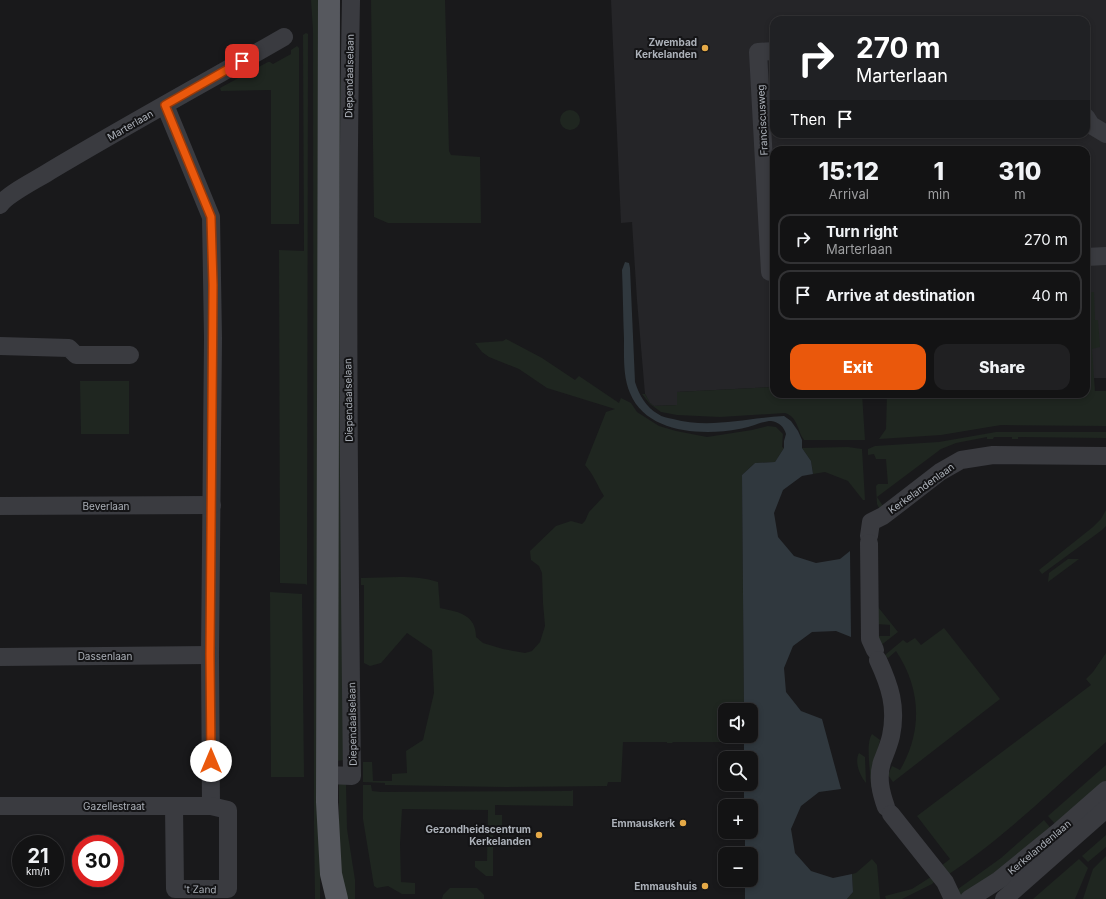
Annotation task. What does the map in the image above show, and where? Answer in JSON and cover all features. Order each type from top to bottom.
[{"type":"main road","name":"Diependaalselaan","points":[[329,0],[327,775],[331,874],[337,899]]},
{"type":"main road","name":"Diependaalselaan","points":[[325,899],[331,874]]},
{"type":"street","name":"Diependaalselaan","points":[[327,775],[352,776],[348,370],[351,0]]},
{"type":"street","name":"Marterlaan","points":[[0,205],[2,201],[12,194],[66,162],[284,37]]},
{"type":"street","name":"Franciscusweg","points":[[770,51],[758,52],[770,272]]},
{"type":"street","points":[[165,105],[211,217],[213,257],[210,655],[220,808]]},
{"type":"street","points":[[1090,122],[1095,128],[1106,134]]},
{"type":"street","points":[[1090,257],[1106,256]]},
{"type":"street","points":[[0,346],[69,348],[76,355],[130,356]]},
{"type":"street","name":"Kerkelandenlaan","points":[[953,899],[944,882],[889,811],[882,795],[880,775],[881,765],[891,735],[893,706],[888,680],[870,639],[869,540],[871,522],[883,516],[940,472],[961,460],[993,455],[1106,456]]},
{"type":"street","name":"Beverlaan","points":[[0,506],[212,505]]},
{"type":"street","name":"Dassenlaan","points":[[0,657],[210,655]]},
{"type":"street","name":"Kerkelandenlaan","points":[[969,899],[999,880],[1058,832],[1106,790]]},
{"type":"street","name":"Gazellestraat","points":[[0,806],[174,806],[220,808]]},
{"type":"street","name":"'t Zand","points":[[174,806],[175,889],[228,889],[220,808]]},
{"type":"street","name":"Kerkelandenlaan","points":[[1004,899],[1106,809]]},
{"type":"shaded area","points":[[311,0],[320,0],[320,899],[315,899],[314,824],[313,30]]},
{"type":"shaded area","points":[[371,0],[445,0],[449,151],[451,155],[480,157],[481,223],[388,223],[374,217]]},
{"type":"shaded area","points":[[611,0],[1106,0],[1106,378],[1090,378],[1090,146],[770,146],[770,387],[677,392],[677,405],[654,406],[650,403],[645,394],[632,222],[621,223]]},
{"type":"shaded area","points":[[306,33],[308,34],[307,585],[280,583],[279,250],[304,251],[303,35]]},
{"type":"shaded area","points":[[297,46],[299,48],[299,224],[271,224],[271,90],[221,91],[220,88],[268,62],[273,64],[291,54],[291,50]]},
{"type":"shaded area","points":[[342,59],[344,760],[337,761],[339,395],[337,200],[338,110]]},
{"type":"shaded area","points":[[570,110],[577,113],[580,120],[577,127],[570,130],[563,127],[560,120],[563,113]]},
{"type":"shaded area","points":[[625,262],[629,263],[635,382],[641,396],[647,404],[661,416],[687,422],[714,423],[784,416],[791,421],[802,440],[802,448],[811,461],[813,474],[802,476],[783,490],[774,513],[778,537],[794,556],[816,563],[840,559],[850,551],[851,637],[836,631],[812,632],[793,646],[784,668],[786,692],[801,711],[822,719],[841,789],[819,792],[801,806],[791,829],[795,853],[811,871],[833,878],[852,874],[853,892],[847,899],[745,899],[745,887],[758,887],[758,847],[745,847],[745,839],[758,839],[758,799],[744,799],[744,791],[758,791],[758,751],[744,751],[744,743],[758,743],[758,703],[744,703],[742,475],[755,463],[775,462],[784,448],[786,434],[781,425],[771,421],[724,431],[709,432],[677,429],[662,424],[649,416],[638,406],[630,393],[624,367],[622,270]]},
{"type":"shaded area","points":[[1090,292],[1094,292],[1095,320],[1098,320],[1100,347],[1092,349],[1095,391],[1106,391],[1106,426],[1001,425],[941,435],[879,439],[886,429],[887,398],[1090,398]]},
{"type":"shaded area","points":[[506,339],[542,358],[575,380],[579,376],[619,403],[621,398],[631,403],[637,412],[659,426],[707,437],[768,426],[776,427],[783,434],[782,447],[784,448],[775,462],[755,463],[742,475],[744,703],[718,703],[718,742],[623,742],[621,782],[608,782],[607,786],[504,787],[385,785],[385,783],[363,782],[363,762],[372,762],[373,781],[392,781],[392,774],[407,773],[406,751],[423,740],[434,693],[432,650],[407,633],[381,663],[370,666],[364,663],[364,585],[361,585],[361,578],[410,577],[438,582],[440,608],[465,615],[473,623],[476,637],[483,643],[503,649],[525,653],[532,651],[540,642],[545,626],[542,573],[539,566],[531,560],[530,551],[556,526],[571,521],[582,524],[589,512],[604,496],[585,465],[606,412],[615,409],[547,388],[519,369],[489,357],[482,352],[475,343],[503,341]]},
{"type":"shaded area","points":[[80,381],[129,381],[129,434],[81,434]]},
{"type":"shaded area","points":[[770,387],[770,398],[862,398],[865,440],[804,440],[795,421],[785,413],[720,417],[677,415],[661,412],[650,404],[642,394],[645,394],[650,403],[654,406],[677,405],[677,392]]},
{"type":"shaded area","points":[[996,432],[1106,432],[1106,438],[1018,437],[1018,439],[1012,439],[1012,437],[994,437],[993,439],[987,439],[987,437],[956,443],[941,449],[877,497],[883,506],[879,508],[877,504],[876,486],[878,484],[888,484],[886,459],[876,459],[874,454],[868,455],[868,449],[875,446],[939,442]]},
{"type":"shaded area","points":[[848,447],[862,449],[865,500],[863,500],[848,481],[825,472],[813,474],[811,461],[802,448]]},
{"type":"shaded area","points":[[1106,510],[1106,526],[1102,530],[1042,574],[1039,570],[1093,527],[1101,519]]},
{"type":"shaded area","points":[[1068,559],[1079,559],[1048,582],[1049,573]]},
{"type":"shaded area","points":[[270,592],[302,594],[304,777],[271,777]]},
{"type":"shaded area","points":[[878,607],[898,632],[880,646],[878,636],[890,636],[890,625],[877,624]]},
{"type":"shaded area","points":[[944,628],[1000,699],[893,782],[888,775],[892,766],[900,770],[907,755],[913,740],[916,710],[910,680],[904,665],[896,651],[888,658],[885,655],[903,640],[907,643],[915,638],[921,645]]},
{"type":"shaded area","points":[[1106,653],[1106,742],[1048,795],[988,846],[946,876],[941,866],[950,859],[917,816],[1091,685],[1086,679],[1093,672]]},
{"type":"shaded area","points":[[872,734],[880,740],[875,760],[873,788],[871,787],[869,752]]},
{"type":"shaded area","points":[[859,753],[865,757],[866,783],[857,765]]},
{"type":"shaded area","points":[[1106,765],[1106,784],[1058,827],[1048,816]]},
{"type":"shaded area","points":[[339,784],[346,784],[347,829],[355,880],[355,899],[341,899],[339,877]]},
{"type":"shaded area","points":[[363,785],[371,785],[372,791],[381,792],[573,790],[573,806],[495,805],[495,815],[502,815],[502,827],[493,827],[493,876],[486,876],[475,867],[475,861],[487,861],[488,810],[402,809],[400,844],[401,882],[415,883],[415,894],[402,894],[388,886],[377,888],[374,886],[363,819]]},
{"type":"shaded area","points":[[1044,820],[1053,831],[960,898],[958,889],[1001,858]]},
{"type":"shaded area","points":[[1106,835],[1106,847],[1088,862],[1082,856]]},
{"type":"shaded area","points":[[1106,856],[1106,899],[1083,899],[1093,869]]},
{"type":"shaded area","points":[[872,859],[877,865],[880,899],[847,899],[853,892],[852,874],[856,873]]},
{"type":"shaded area","points":[[1079,859],[1088,868],[1075,899],[1033,899]]},
{"type":"shaded area","points":[[934,875],[936,880],[932,884],[902,899],[886,899],[885,896],[912,889]]},
{"type":"shaded area","points":[[450,888],[477,888],[484,895],[484,899],[442,899],[443,895]]},
{"type":"place","name":"Zwembad Kerkelanden","points":[[705,48]]},
{"type":"place","name":"Emmauskerk","points":[[683,823]]},
{"type":"place","name":"Gezondheidscentrum Kerkelanden","points":[[539,835]]},
{"type":"place","name":"Emmaushuis","points":[[705,886]]},
{"type":"route","points":[[211,761],[210,655],[213,285],[211,217],[165,105],[242,61]]}]
